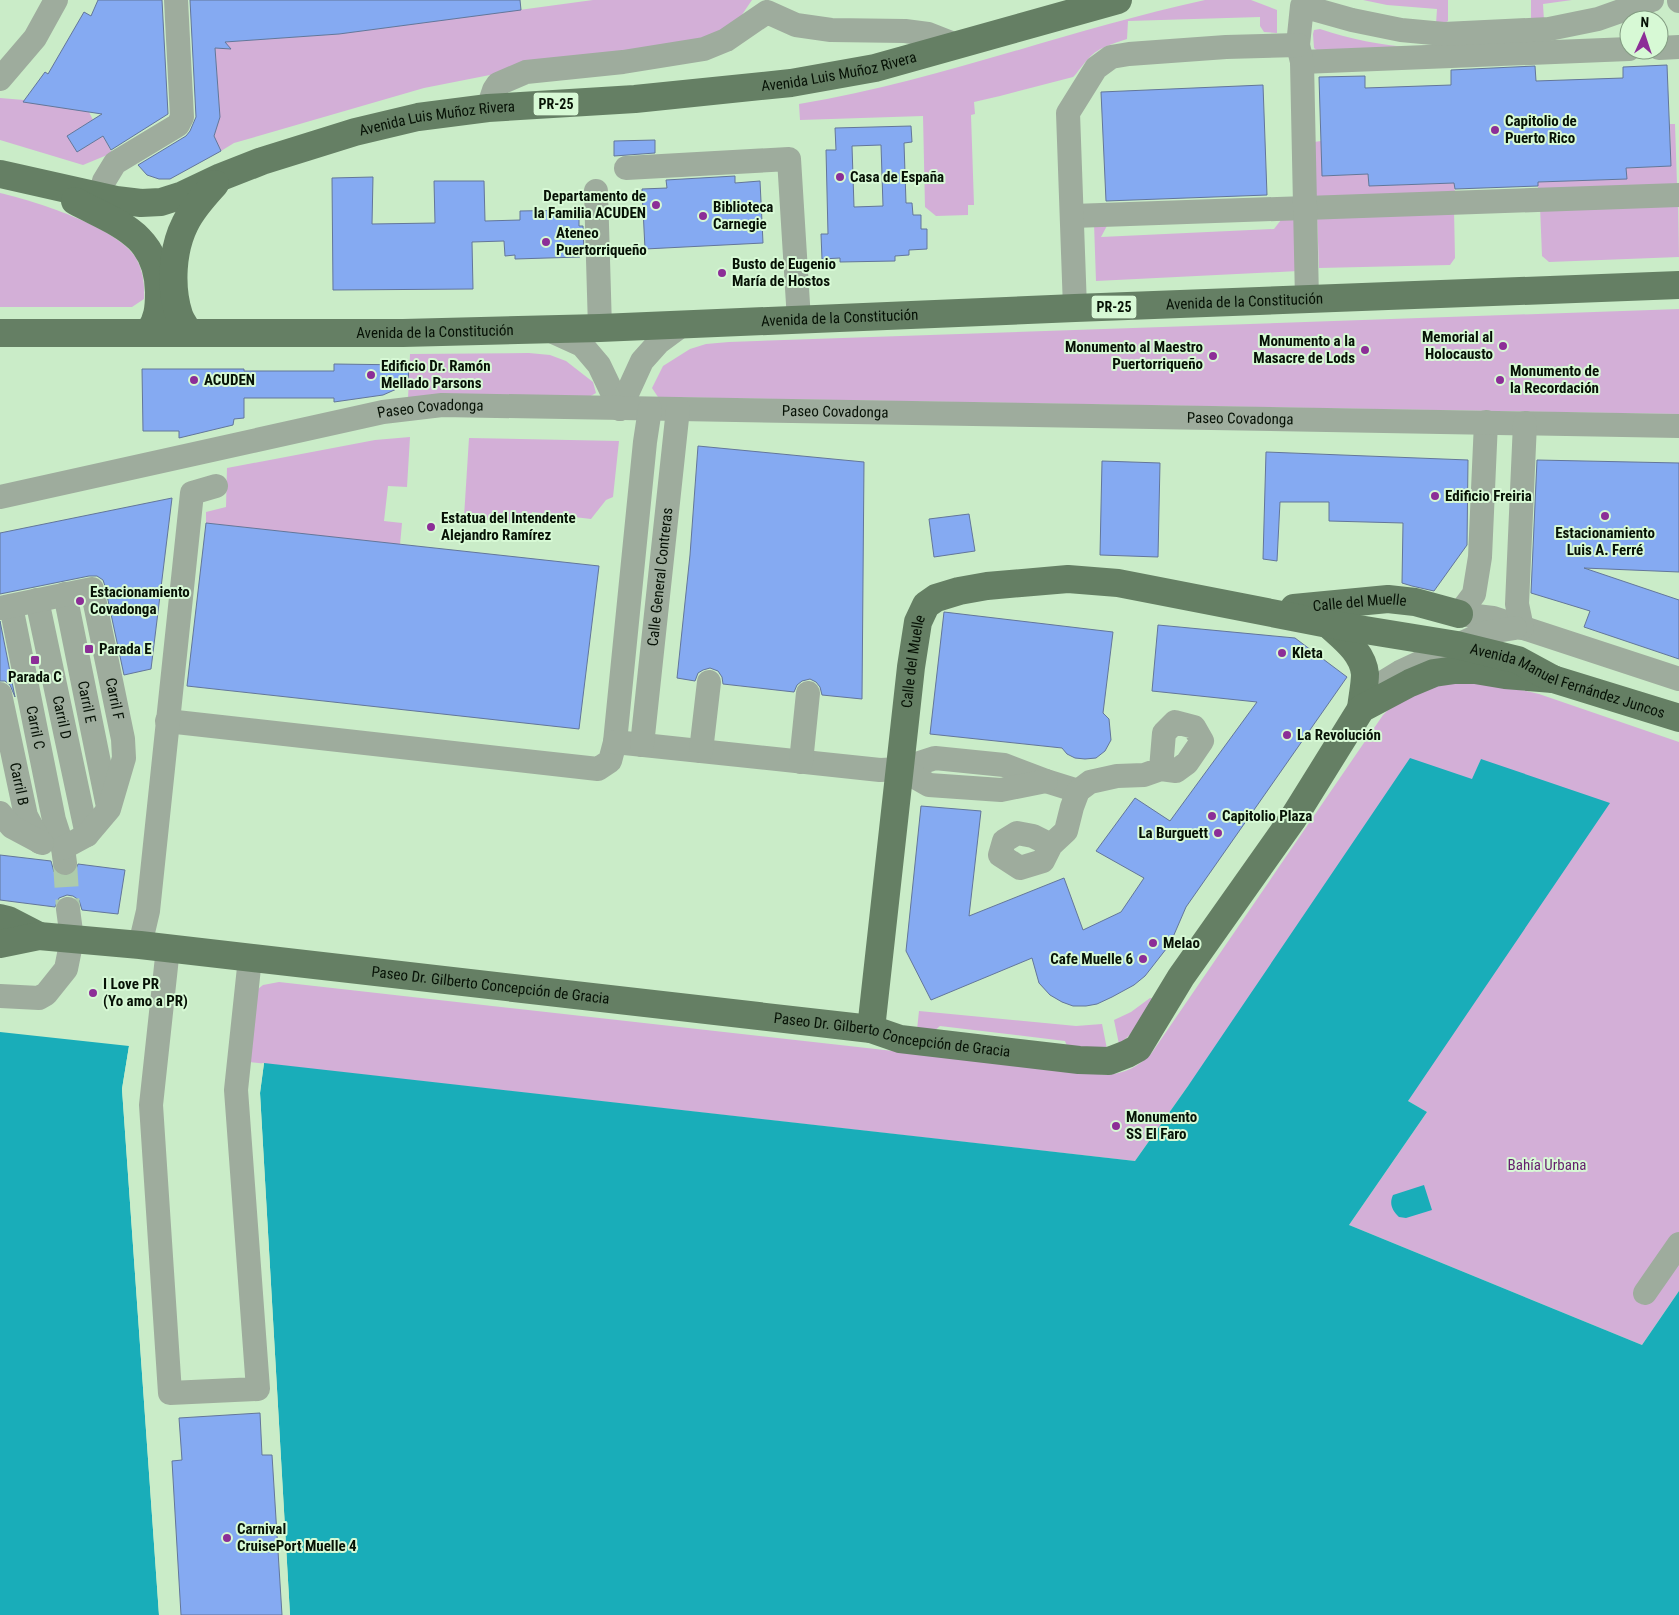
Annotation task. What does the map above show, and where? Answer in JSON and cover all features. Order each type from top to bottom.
[{"type":"main road","name":"Avenida Luis Muñoz Rivera","points":[[0,174],[134,202],[161,202],[184,195],[221,177],[262,161],[355,132],[418,117],[488,108],[635,99],[791,83],[875,68],[1118,0]]},
{"type":"main road","points":[[188,332],[179,316],[176,296],[174,274],[178,242],[189,217],[221,177]]},
{"type":"main road","points":[[42,184],[119,223],[141,241],[153,261],[158,278],[158,316],[149,332]]},
{"type":"main road","name":"Avenida de la Constitución","points":[[0,333],[549,330],[1679,285]]},
{"type":"main road","name":"Calle del Muelle","points":[[871,1029],[911,667],[918,622],[926,605],[936,598],[959,591],[987,586],[1068,579],[1118,583],[1328,624],[1457,645]]},
{"type":"main road","name":"Calle del Muelle","points":[[1260,610],[1388,599],[1414,602],[1459,614]]},
{"type":"main road","points":[[1328,624],[1357,653],[1362,665],[1364,673],[1362,709]]},
{"type":"main road","name":"Avenida Manuel Fernández Juncos","points":[[1457,645],[1518,660],[1553,679],[1679,718]]},
{"type":"main road","name":"Paseo Dr. Gilberto Concepción de Gracia","points":[[0,944],[39,936],[140,945],[871,1029],[900,1039],[1079,1060],[1109,1061],[1138,1048],[1181,977],[1292,820],[1362,709],[1410,683],[1434,674],[1455,670],[1475,670],[1505,675],[1553,679]]},
{"type":"main road","name":"Paseo Dr. Gilberto Concepción de Gracia","points":[[0,918],[8,920],[39,936]]},
{"type":"street","points":[[0,79],[36,38],[56,0]]},
{"type":"street","points":[[100,196],[104,181],[114,163],[178,125],[182,117],[176,0]]},
{"type":"street","points":[[1307,300],[1306,208],[1300,53],[1295,3],[1352,20],[1401,30],[1444,34],[1549,29],[1598,20],[1652,0]]},
{"type":"street","points":[[488,108],[498,84],[526,72],[623,62],[704,49],[726,40],[768,6],[796,25],[831,30],[905,31],[928,34],[956,45]]},
{"type":"street","points":[[1075,308],[1068,113],[1096,68],[1112,57],[1129,54],[1226,47],[1300,53],[1619,49]]},
{"type":"street","points":[[626,168],[789,159],[798,320]]},
{"type":"street","points":[[596,191],[600,328]]},
{"type":"street","points":[[1073,216],[1679,196]]},
{"type":"street","points":[[620,409],[642,361],[659,342],[682,325]]},
{"type":"street","points":[[549,330],[582,345],[599,366],[620,409]]},
{"type":"street","name":"Paseo Covadonga","points":[[0,497],[383,412],[442,405],[1679,426]]},
{"type":"street","name":"Calle General Contreras","points":[[168,721],[598,770],[610,761],[615,742],[645,442],[650,409]]},
{"type":"street","name":"Calle General Contreras","points":[[642,745],[678,409]]},
{"type":"street","points":[[1459,614],[1474,594],[1480,557],[1486,422]]},
{"type":"street","points":[[1522,628],[1517,604],[1517,587],[1525,423]]},
{"type":"street","points":[[140,945],[148,911],[192,493],[216,486]]},
{"type":"street","name":"Carril F","points":[[65,594],[92,589],[123,740],[124,758],[109,809]]},
{"type":"street","points":[[5,607],[65,594]]},
{"type":"street","name":"Carril E","points":[[65,594],[109,809]]},
{"type":"street","name":"Carril D","points":[[37,600],[87,835]]},
{"type":"street","name":"Carril C","points":[[5,607],[54,820],[64,855]]},
{"type":"street","points":[[1459,614],[1493,618],[1679,679]]},
{"type":"street","points":[[1362,709],[1370,693],[1382,682],[1400,672],[1484,633],[1522,628]]},
{"type":"street","points":[[701,751],[709,682]]},
{"type":"street","points":[[801,762],[808,693]]},
{"type":"street","name":"Carril B","points":[[0,694],[26,816],[40,842]]},
{"type":"street","points":[[615,742],[880,770],[900,769],[935,758],[1004,765],[1078,792]]},
{"type":"street","points":[[1051,845],[1066,831],[1078,792],[1090,782],[1117,776],[1144,775],[1161,769]]},
{"type":"street","points":[[0,813],[12,827],[64,855],[87,835],[109,809]]},
{"type":"street","points":[[0,996],[26,999],[39,998],[46,994],[66,969],[72,940],[68,909]]},
{"type":"street","points":[[168,948],[151,1105],[170,1393],[258,1389],[236,1090],[250,958]]},
{"type":"street","points":[[1644,1293],[1679,1244]]},
{"type":"green space","points":[[593,0],[752,0],[737,22],[707,40],[500,73],[424,88],[234,143],[221,151],[214,136],[220,117],[215,48],[230,49],[225,42],[339,34]]},
{"type":"green space","points":[[1205,0],[1251,0],[1277,10],[1277,33],[1264,32],[1260,26],[1260,17],[1128,21],[1127,39],[1097,51],[1073,77],[974,102],[975,114],[971,115],[974,205],[968,205],[968,215],[936,216],[925,207],[923,116],[800,120],[799,104],[902,82],[1154,12]]},
{"type":"green space","points":[[1363,0],[1448,0],[1448,21],[1436,24],[1437,9],[1387,5]]},
{"type":"green space","points":[[1531,0],[1572,0],[1543,4],[1544,21],[1537,21],[1531,18]]},
{"type":"green space","points":[[1320,29],[1366,41],[1413,48],[1318,51],[1314,48],[1313,34],[1314,30]]},
{"type":"green space","points":[[0,98],[24,100],[26,102],[89,112],[93,120],[67,136],[77,152],[103,136],[112,153],[83,165],[0,140]]},
{"type":"green space","points":[[1670,124],[1675,124],[1677,184],[1538,190],[1538,182],[1626,179],[1626,168],[1671,166]]},
{"type":"green space","points":[[1321,141],[1323,176],[1368,174],[1369,186],[1454,183],[1455,192],[1315,197],[1314,142]]},
{"type":"green space","points":[[0,193],[52,208],[72,216],[109,234],[124,244],[140,265],[144,282],[144,299],[132,307],[0,307]]},
{"type":"green space","points":[[1678,200],[1679,257],[1549,262],[1542,256],[1540,206]]},
{"type":"green space","points":[[1454,210],[1455,258],[1450,265],[1319,268],[1317,214]]},
{"type":"green space","points":[[1284,216],[1295,216],[1298,271],[1096,281],[1094,223],[1109,222],[1101,237],[1274,229]]},
{"type":"green space","points":[[1679,309],[1679,414],[658,397],[652,388],[663,366],[690,349],[706,344],[729,342]]},
{"type":"green space","points":[[529,353],[550,355],[566,361],[593,382],[596,393],[589,397],[408,399],[410,354]]},
{"type":"green space","points":[[410,437],[407,487],[388,486],[384,521],[402,523],[400,545],[206,523],[206,512],[226,507],[227,468],[375,440]]},
{"type":"green space","points":[[469,438],[619,441],[613,497],[606,500],[591,519],[532,512],[531,525],[464,517]]},
{"type":"green space","name":"Bahía Urbana","points":[[1462,682],[1508,687],[1539,694],[1679,742],[1679,1291],[1642,1345],[1349,1225],[1427,1112],[1408,1101],[1481,759],[1473,779],[1188,1086],[1135,1161],[249,1062],[258,989],[263,985],[279,982],[1107,1075],[1120,1073],[1136,1066],[1151,1054],[1383,715],[1391,707],[1426,688]]},
{"type":"green space","points":[[1152,998],[1139,1024],[1119,1044],[1114,1020],[1131,1012]]},
{"type":"green space","points":[[919,1011],[1076,1026],[1102,1024],[1107,1049],[1067,1046],[1065,1041],[940,1026],[934,1031],[917,1030]]},
{"type":"water","points":[[1410,758],[1472,779],[1481,759],[1610,803],[1408,1101],[1427,1112],[1349,1225],[1642,1345],[1679,1291],[1679,1615],[290,1615],[260,1093],[264,1063],[1135,1161],[1188,1086]]},
{"type":"water","points":[[0,1032],[129,1046],[122,1089],[159,1615],[0,1615]]},
{"type":"water","points":[[1424,1185],[1432,1210],[1406,1218],[1399,1217],[1392,1207],[1393,1195]]},
{"type":"pier","points":[[129,1046],[132,1047],[125,1089],[161,1615],[159,1615],[122,1089]]},
{"type":"pier","points":[[262,1063],[264,1063],[260,1093],[290,1615],[287,1615],[257,1093]]},
{"type":"building","points":[[98,0],[162,0],[168,114],[111,150],[103,136],[77,152],[67,136],[102,114],[23,102],[45,72],[48,74],[84,12],[91,16]]},
{"type":"building","points":[[190,0],[520,0],[521,10],[339,34],[225,42],[231,49],[215,48],[220,117],[214,136],[221,151],[170,179],[159,179],[147,175],[138,165],[186,136],[196,117]]},
{"type":"building","name":"Capitolio de Puerto Rico","points":[[1667,65],[1671,166],[1626,168],[1627,179],[1538,182],[1538,186],[1455,189],[1454,183],[1369,186],[1368,174],[1322,176],[1319,77],[1365,76],[1365,88],[1451,85],[1451,70],[1535,66],[1536,81],[1623,78],[1623,67]]},
{"type":"building","points":[[1263,85],[1267,195],[1106,201],[1101,92]]},
{"type":"building","name":"Casa de España","points":[[911,126],[912,142],[904,143],[906,203],[912,203],[913,215],[921,215],[921,229],[927,229],[927,249],[909,250],[909,255],[895,256],[895,261],[840,262],[840,258],[822,259],[821,234],[828,234],[826,150],[836,150],[835,128]],"holes":[[[881,145],[883,206],[854,207],[852,146]]]},
{"type":"building","points":[[655,140],[655,153],[614,156],[614,141]]},
{"type":"building","name":"Biblioteca Carnegie","points":[[735,176],[735,183],[760,181],[763,243],[645,249],[642,189],[667,188],[666,180]]},
{"type":"building","points":[[373,177],[372,224],[435,223],[434,181],[484,181],[485,221],[520,220],[520,211],[571,210],[571,214],[579,214],[579,226],[583,226],[584,254],[579,254],[580,257],[515,259],[515,255],[505,256],[504,241],[472,242],[473,289],[333,290],[332,178]]},
{"type":"building","points":[[334,364],[409,365],[408,384],[383,395],[334,402],[334,398],[244,398],[244,418],[234,419],[233,425],[179,438],[179,431],[143,431],[142,369],[334,371]]},
{"type":"building","points":[[698,446],[864,462],[862,699],[822,695],[820,687],[810,679],[802,681],[797,685],[794,692],[723,684],[722,677],[718,671],[710,668],[698,673],[695,681],[677,678],[690,555]]},
{"type":"building","points":[[1266,452],[1468,460],[1467,545],[1434,591],[1412,586],[1402,583],[1403,523],[1329,521],[1329,502],[1280,502],[1277,561],[1263,559]]},
{"type":"building","name":"Estacionamiento Luis A. Ferré","points":[[1537,460],[1679,463],[1679,572],[1584,568],[1679,600],[1679,659],[1584,627],[1590,611],[1531,593]]},
{"type":"building","points":[[1102,461],[1160,463],[1158,557],[1100,555]]},
{"type":"building","points":[[172,498],[151,669],[124,675],[105,586],[103,580],[97,576],[0,594],[0,533]]},
{"type":"building","points":[[969,514],[975,551],[934,557],[929,519]]},
{"type":"building","points":[[206,523],[599,566],[579,729],[187,686]]},
{"type":"building","points":[[944,612],[1113,632],[1103,713],[1109,719],[1111,740],[1105,751],[1096,758],[1085,759],[1075,758],[1067,754],[1062,748],[930,734]]},
{"type":"building","points":[[0,621],[15,697],[10,685],[5,681],[0,681]]},
{"type":"building","name":"Capitolio Plaza","points":[[1158,625],[1295,638],[1347,677],[1186,907],[1170,944],[1145,976],[1134,985],[1097,1004],[1073,1006],[1050,995],[1039,983],[1032,958],[931,1000],[906,951],[921,806],[981,811],[969,916],[1064,878],[1083,930],[1121,912],[1144,878],[1096,851],[1135,798],[1170,821],[1257,702],[1152,691]]},
{"type":"building","points":[[0,855],[51,861],[54,872],[66,877],[74,874],[78,864],[125,870],[118,914],[82,910],[79,900],[67,895],[59,898],[55,907],[0,900]]},
{"type":"building","name":"Carnival CruisePort Muelle 4","points":[[260,1413],[262,1455],[272,1455],[282,1615],[181,1615],[172,1461],[182,1460],[179,1418]]},
{"type":"tunnel","points":[[65,863],[68,909]]},
{"type":"place","name":"Capitolio de Puerto Rico","points":[[1495,130]]},
{"type":"place","name":"Casa de España","points":[[840,177]]},
{"type":"place","name":"Departamento de la Familia ACUDEN","points":[[656,205]]},
{"type":"place","name":"Biblioteca Carnegie","points":[[703,216]]},
{"type":"place","name":"Ateneo Puertorriqueño","points":[[546,242]]},
{"type":"place","name":"Busto de Eugenio María de Hostos","points":[[722,273]]},
{"type":"place","name":"Memorial al Holocausto","points":[[1503,346]]},
{"type":"place","name":"Monumento a la Masacre de Lods","points":[[1365,350]]},
{"type":"place","name":"Monumento al Maestro Puertorriqueño","points":[[1213,356]]},
{"type":"place","name":"Edificio Dr. Ramón Mellado Parsons","points":[[371,375]]},
{"type":"place","name":"ACUDEN","points":[[194,380]]},
{"type":"place","name":"Monumento de la Recordación","points":[[1500,380]]},
{"type":"place","name":"Edificio Freiria","points":[[1435,496]]},
{"type":"place","name":"Estacionamiento Luis A. Ferré","points":[[1605,516]]},
{"type":"place","name":"Estatua del Intendente Alejandro Ramírez","points":[[431,527]]},
{"type":"place","name":"Estacionamiento Covadonga","points":[[80,601]]},
{"type":"place","name":"Parada E","points":[[89,649]]},
{"type":"place","name":"Kleta","points":[[1282,653]]},
{"type":"place","name":"Parada C","points":[[35,660]]},
{"type":"place","name":"La Revolución","points":[[1287,735]]},
{"type":"place","name":"Capitolio Plaza","points":[[1212,816]]},
{"type":"place","name":"La Burguett","points":[[1218,833]]},
{"type":"place","name":"Melao","points":[[1153,943]]},
{"type":"place","name":"Cafe Muelle 6","points":[[1143,959]]},
{"type":"place","name":"I Love PR (Yo amo a PR)","points":[[93,993]]},
{"type":"place","name":"Monumento SS El Faro","points":[[1116,1126]]},
{"type":"place","name":"Carnival CruisePort Muelle 4","points":[[227,1538]]}]
